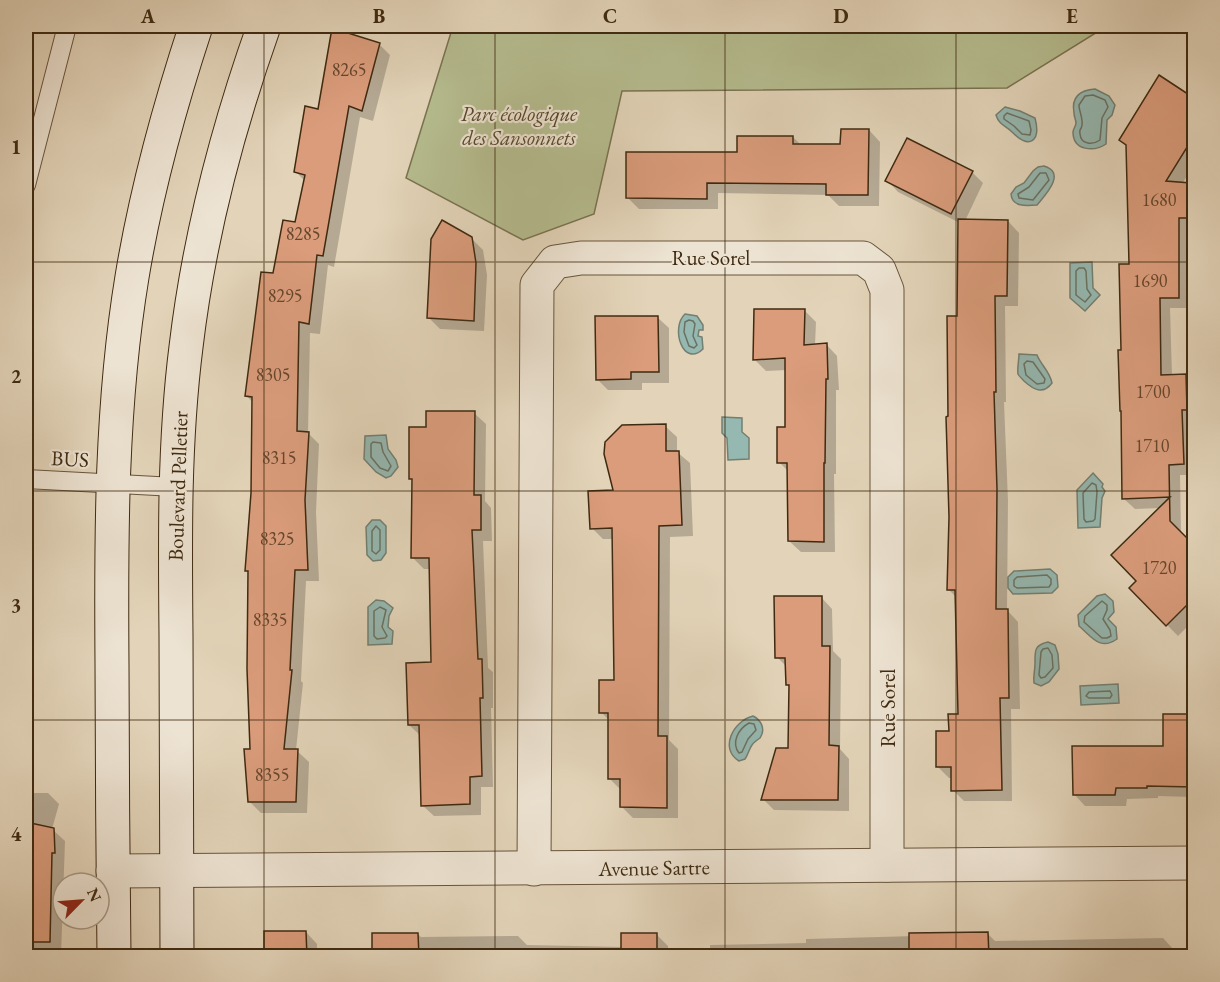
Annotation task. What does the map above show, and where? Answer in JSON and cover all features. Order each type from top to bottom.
[{"type":"street","points":[[114,957],[111,620],[117,400],[132,276],[166,121],[196,26]]},
{"type":"street","name":"Boulevard Pelletier","points":[[177,957],[175,487],[181,390],[195,284],[215,185],[226,141],[264,26]]},
{"type":"street","name":"Rue Sorel","points":[[534,869],[537,285],[555,262],[581,258],[863,258],[879,270],[887,290],[887,865]]},
{"type":"street","name":"Avenue Sartre","points":[[113,871],[1194,862]]},
{"type":"lane","points":[[26,185],[67,26]]},
{"type":"lane","name":"BUS","points":[[26,479],[175,487]]},
{"type":"green space","name":"Parc écologique des Sansonnets","points":[[453,26],[1107,26],[1007,88],[622,91],[594,214],[523,240],[406,178]]},
{"type":"water","points":[[1095,89],[1109,96],[1115,105],[1112,115],[1107,120],[1106,144],[1090,149],[1076,143],[1073,131],[1076,123],[1073,107],[1078,95]]},
{"type":"water","points":[[1005,107],[1035,118],[1036,132],[1032,140],[1029,142],[1018,138],[999,121],[996,115]]},
{"type":"water","points":[[1044,166],[1051,169],[1054,179],[1049,190],[1037,205],[1024,205],[1014,201],[1011,194],[1016,187],[1024,183],[1038,167]]},
{"type":"water","points":[[1092,262],[1093,288],[1100,295],[1085,311],[1070,298],[1070,263]]},
{"type":"water","points":[[685,314],[697,316],[703,325],[703,330],[699,330],[698,336],[702,337],[703,349],[696,354],[690,354],[681,344],[679,328]]},
{"type":"water","points":[[1019,354],[1037,355],[1051,379],[1052,383],[1049,387],[1038,390],[1021,378],[1018,374]]},
{"type":"water","points":[[722,417],[742,418],[742,432],[749,438],[749,459],[728,460],[727,438],[722,433]]},
{"type":"water","points":[[386,435],[388,449],[398,467],[391,476],[386,478],[376,472],[364,459],[365,436]]},
{"type":"water","points":[[1093,473],[1103,484],[1105,491],[1102,498],[1100,527],[1078,528],[1077,490]]},
{"type":"water","points":[[372,520],[380,520],[386,526],[386,553],[381,560],[373,561],[367,555],[366,527]]},
{"type":"water","points":[[1050,569],[1057,575],[1058,587],[1052,593],[1013,594],[1008,588],[1008,577],[1014,571]]},
{"type":"water","points":[[1105,594],[1113,601],[1114,612],[1108,619],[1116,627],[1117,639],[1106,644],[1096,641],[1079,626],[1078,615],[1097,596]]},
{"type":"water","points":[[376,600],[384,601],[393,608],[389,616],[388,627],[393,631],[392,644],[368,645],[368,607]]},
{"type":"water","points":[[1048,642],[1055,645],[1059,669],[1049,682],[1041,686],[1034,683],[1035,652],[1040,645]]},
{"type":"water","points":[[1118,684],[1119,703],[1081,705],[1080,686]]},
{"type":"water","points":[[753,716],[762,725],[762,735],[752,745],[745,759],[739,761],[730,750],[731,736],[740,723]]},
{"type":"building","points":[[332,28],[380,43],[362,111],[349,106],[323,256],[317,255],[309,324],[299,322],[297,431],[309,432],[305,500],[308,570],[295,570],[290,670],[292,670],[284,749],[298,749],[296,802],[248,802],[244,749],[250,749],[247,669],[248,571],[245,571],[251,493],[252,397],[245,396],[261,272],[273,273],[283,220],[295,222],[305,175],[294,172],[305,106],[318,109]]},
{"type":"building","points":[[1159,75],[1194,98],[1194,136],[1166,181],[1191,183],[1190,218],[1179,218],[1179,298],[1160,298],[1161,375],[1186,374],[1187,410],[1182,410],[1184,464],[1169,465],[1170,497],[1122,499],[1118,350],[1121,350],[1119,264],[1129,264],[1126,145],[1119,140]]},
{"type":"building","points":[[841,129],[869,129],[868,195],[826,195],[826,184],[707,183],[707,199],[626,198],[626,152],[737,152],[737,136],[793,136],[793,144],[840,144]]},
{"type":"building","points":[[907,138],[973,171],[951,214],[885,181]]},
{"type":"building","points":[[958,219],[1008,220],[1007,296],[995,296],[996,609],[1008,609],[1009,698],[1000,698],[1002,790],[951,791],[951,767],[936,767],[936,731],[949,731],[948,714],[958,714],[955,590],[947,590],[949,517],[946,417],[948,416],[947,316],[957,316]]},
{"type":"building","points":[[442,220],[472,237],[476,263],[474,321],[427,318],[431,239]]},
{"type":"building","points":[[754,309],[805,309],[804,345],[827,343],[824,542],[788,541],[787,463],[777,463],[777,427],[785,427],[785,358],[753,360]]},
{"type":"building","points":[[595,316],[658,316],[659,372],[631,372],[631,379],[596,380]]},
{"type":"building","points":[[426,411],[475,411],[474,495],[481,495],[481,530],[472,530],[478,659],[482,659],[483,698],[480,698],[482,776],[470,777],[470,804],[421,806],[419,725],[408,725],[406,663],[431,662],[429,558],[411,558],[412,479],[409,479],[409,427],[426,427]]},
{"type":"building","points":[[666,424],[666,451],[679,451],[682,525],[659,526],[658,736],[667,736],[667,808],[620,807],[620,779],[608,779],[608,713],[599,713],[599,680],[614,680],[612,528],[590,529],[588,491],[613,490],[604,454],[605,442],[622,425]]},
{"type":"building","points":[[1170,497],[1170,521],[1194,545],[1194,598],[1166,626],[1129,588],[1136,581],[1111,555]]},
{"type":"building","points":[[774,596],[822,596],[822,646],[830,646],[829,745],[839,746],[838,800],[761,800],[776,748],[788,748],[789,685],[786,685],[785,658],[775,658]]},
{"type":"building","points":[[1163,714],[1194,714],[1194,787],[1116,788],[1115,795],[1073,795],[1072,746],[1163,746]]},
{"type":"building","points":[[26,822],[54,828],[55,853],[52,853],[50,942],[26,942]]},
{"type":"building","points":[[264,931],[306,931],[307,957],[264,957]]},
{"type":"building","points":[[988,932],[989,957],[909,957],[909,933]]},
{"type":"building","points":[[372,933],[418,933],[419,957],[372,957]]},
{"type":"building","points":[[621,933],[657,933],[657,957],[621,957]]}]
